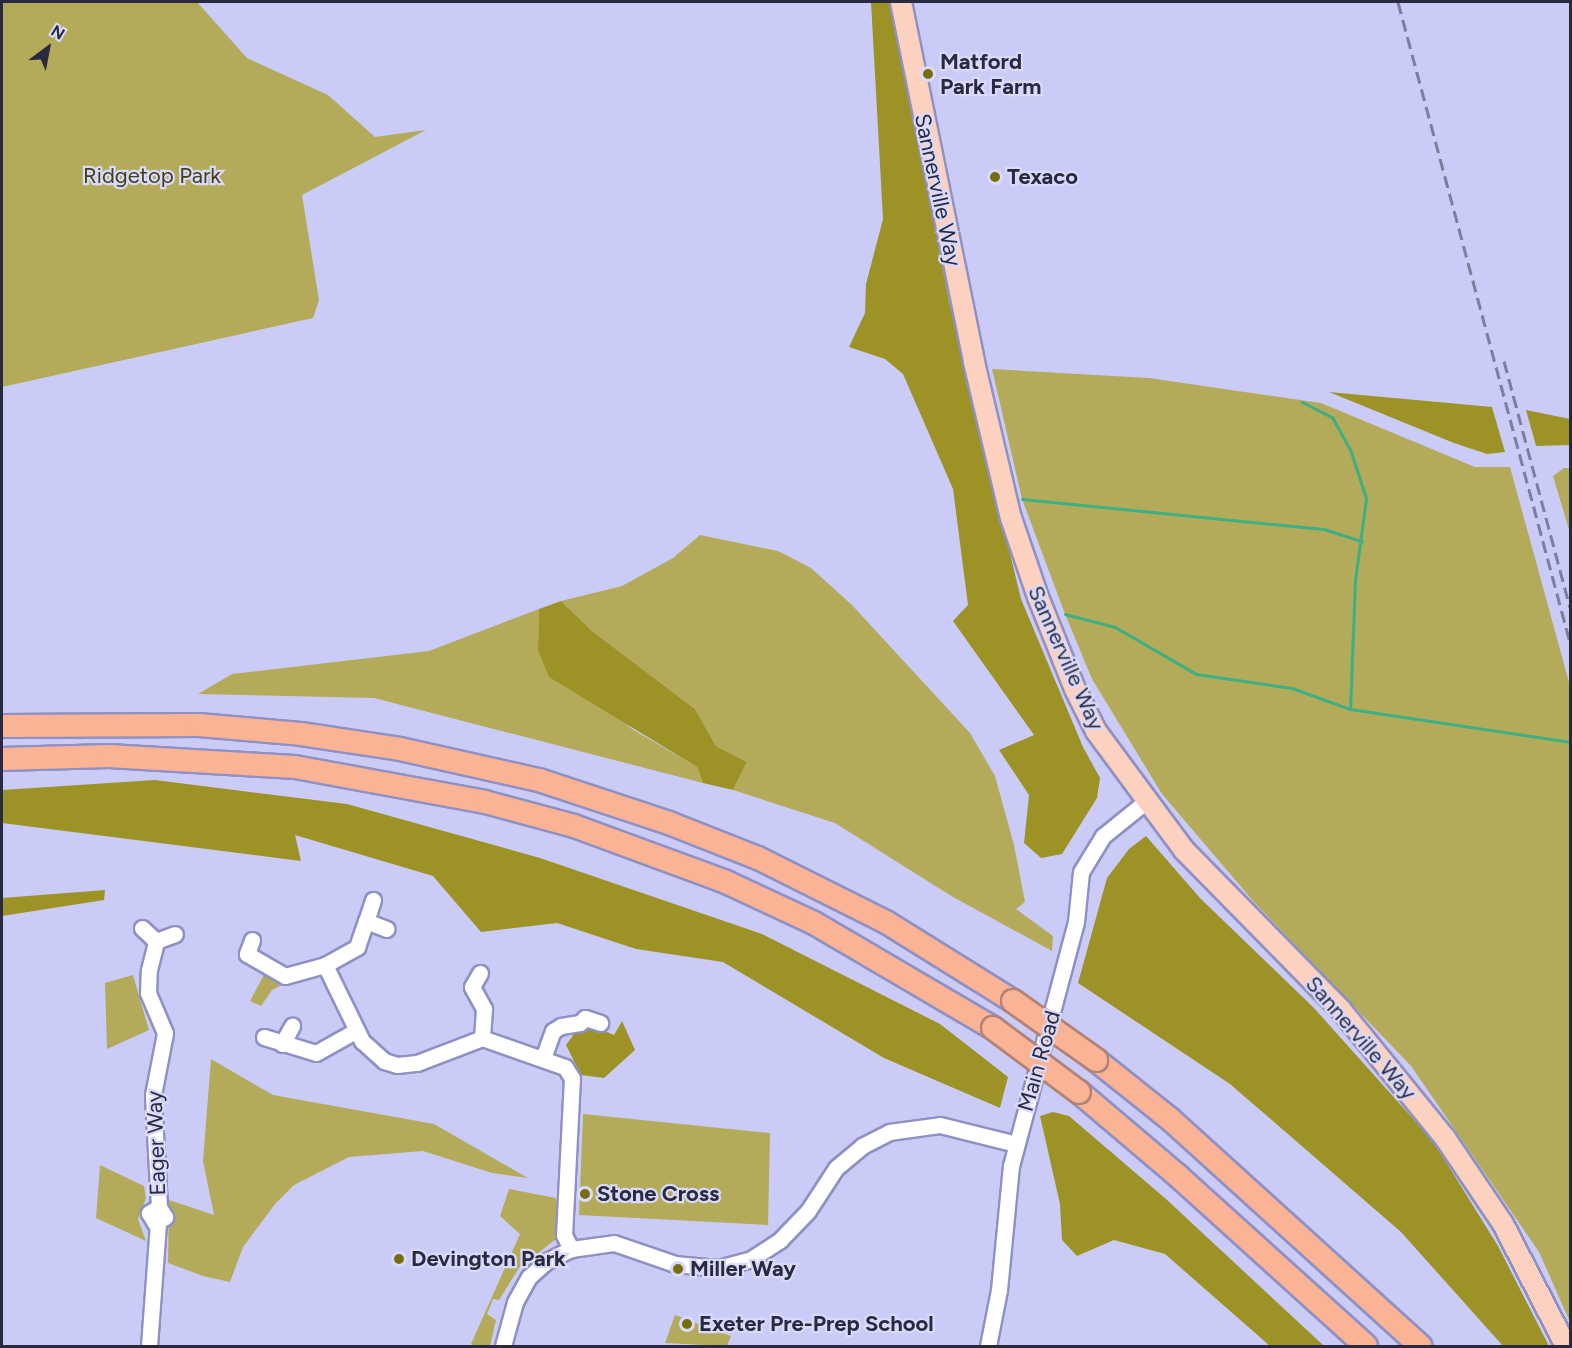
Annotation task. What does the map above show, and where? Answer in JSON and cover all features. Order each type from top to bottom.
[{"type":"highway","points":[[2,726],[164,724],[301,734],[400,748],[539,780],[669,823],[758,858],[886,922],[1013,1001],[1096,1060],[1170,1119],[1420,1347]]},
{"type":"highway","points":[[2,759],[120,756],[296,767],[485,802],[574,826],[726,882],[814,923],[993,1028],[1079,1092],[1178,1176],[1366,1347]]},
{"type":"main road","name":"Sannerville Way","points":[[901,2],[974,362],[1011,518],[1038,597],[1075,689],[1096,731],[1144,802],[1210,879],[1341,1010],[1428,1114],[1503,1224],[1566,1347]]},
{"type":"street","name":"Main Road","points":[[988,1347],[999,1290],[1007,1187],[1016,1143],[1076,922],[1081,872],[1103,836],[1144,802]]},
{"type":"street","points":[[246,954],[285,976],[325,965],[357,947],[373,900]]},
{"type":"street","points":[[366,921],[387,929]]},
{"type":"street","points":[[142,928],[156,941],[175,934]]},
{"type":"street","name":"Eager Way","points":[[149,1347],[158,1215],[154,1075],[165,1045],[165,1033],[148,993],[156,941]]},
{"type":"street","points":[[325,965],[355,1031],[374,1054],[397,1065],[426,1061],[482,1038],[565,1067],[572,1078],[564,1235],[571,1249]]},
{"type":"street","points":[[480,973],[467,990],[484,1009],[482,1038]]},
{"type":"street","points":[[543,1058],[554,1031],[587,1010],[600,1023]]},
{"type":"street","points":[[282,1044],[292,1026]]},
{"type":"street","points":[[264,1037],[316,1053],[355,1031]]},
{"type":"street","points":[[503,1347],[515,1302],[529,1277],[547,1260],[571,1249],[614,1243],[675,1264],[718,1268],[752,1259],[780,1240],[808,1211],[836,1168],[862,1146],[889,1132],[940,1125],[1016,1143]]},
{"type":"green space","name":"Ridgetop Park","points":[[2,2],[197,2],[247,58],[328,95],[375,137],[426,130],[302,195],[319,300],[313,318],[2,387]]},
{"type":"green space","points":[[992,369],[1149,378],[1321,403],[1475,467],[1510,467],[1570,686],[1570,1322],[1539,1252],[1411,1066],[1254,902],[1162,794],[1092,679],[1022,499]]},
{"type":"green space","points":[[1564,468],[1570,468],[1570,533],[1553,476]]},
{"type":"green space","points":[[700,535],[778,551],[811,568],[852,605],[970,733],[995,776],[1014,845],[1025,902],[1016,909],[1053,936],[1052,951],[953,897],[835,823],[733,790],[747,762],[716,746],[695,709],[592,631],[561,601],[622,586],[673,558]]},
{"type":"green space","points":[[539,609],[538,650],[632,729],[697,767],[703,783],[374,698],[198,694],[232,674],[429,651]]},
{"type":"green space","points":[[266,971],[280,986],[272,990],[261,1006],[250,1001]]},
{"type":"green space","points":[[133,975],[149,1030],[107,1049],[105,983]]},
{"type":"green space","points":[[211,1059],[273,1095],[434,1124],[528,1178],[492,1173],[423,1151],[349,1157],[294,1185],[275,1204],[243,1247],[230,1282],[203,1276],[168,1263],[169,1200],[214,1215],[203,1161]]},
{"type":"green space","points":[[583,1114],[770,1133],[768,1225],[579,1215]]},
{"type":"green space","points":[[100,1165],[144,1186],[146,1198],[138,1219],[146,1241],[96,1218]]},
{"type":"green space","points":[[509,1189],[556,1198],[556,1239],[519,1268],[499,1300],[493,1299],[487,1314],[496,1320],[490,1346],[476,1346],[471,1344],[520,1234],[500,1216]]},
{"type":"green space","name":"Exeter Pre-Prep School","points":[[675,1315],[731,1336],[727,1346],[665,1343]]},
{"type":"shaded area","points":[[871,2],[892,2],[949,301],[1021,599],[1083,747],[1100,778],[1097,798],[1062,854],[1041,858],[1024,843],[1029,795],[999,750],[1034,735],[953,621],[968,605],[953,489],[903,374],[885,359],[849,347],[865,313],[866,284],[883,219]]},
{"type":"shaded area","points":[[1329,392],[1492,407],[1505,452],[1487,454],[1454,443]]},
{"type":"shaded area","points":[[1526,410],[1570,419],[1570,445],[1536,446]]},
{"type":"shaded area","points":[[561,601],[592,631],[695,709],[716,746],[747,762],[733,790],[703,783],[697,767],[549,677],[538,650],[539,609]]},
{"type":"shaded area","points":[[155,780],[347,804],[540,858],[762,934],[940,1024],[1008,1077],[1000,1108],[884,1058],[723,962],[636,949],[557,923],[481,932],[433,876],[295,835],[301,861],[2,823],[2,790]]},
{"type":"shaded area","points":[[1146,836],[1200,898],[1314,1008],[1433,1141],[1498,1246],[1549,1346],[1503,1346],[1401,1232],[1230,1084],[1078,983],[1107,878],[1129,849]]},
{"type":"shaded area","points":[[105,890],[104,900],[2,916],[2,898]]},
{"type":"shaded area","points":[[622,1021],[635,1050],[604,1078],[581,1075],[566,1045],[574,1034],[591,1025],[614,1035]]},
{"type":"shaded area","points":[[1053,1112],[1069,1116],[1166,1199],[1324,1346],[1270,1346],[1165,1254],[1114,1240],[1077,1256],[1062,1240],[1060,1204],[1040,1116]]},
{"type":"waterway","points":[[1302,402],[1332,417],[1350,449],[1366,498],[1355,580],[1350,709]]},
{"type":"waterway","points":[[1022,499],[1324,529],[1362,541]]},
{"type":"waterway","points":[[1065,614],[1115,627],[1196,674],[1292,688],[1350,709],[1570,742]]},
{"type":"railway","points":[[1398,2],[1570,642]]},
{"type":"railway","points":[[1504,361],[1570,607]]},
{"type":"place","name":"Matford Park Farm","points":[[928,74]]},
{"type":"place","name":"Texaco","points":[[995,177]]},
{"type":"place","name":"Stone Cross","points":[[585,1194]]},
{"type":"place","name":"Devington Park","points":[[399,1259]]},
{"type":"place","name":"Miller Way","points":[[678,1269]]},
{"type":"place","name":"Exeter Pre-Prep School","points":[[687,1324]]}]
